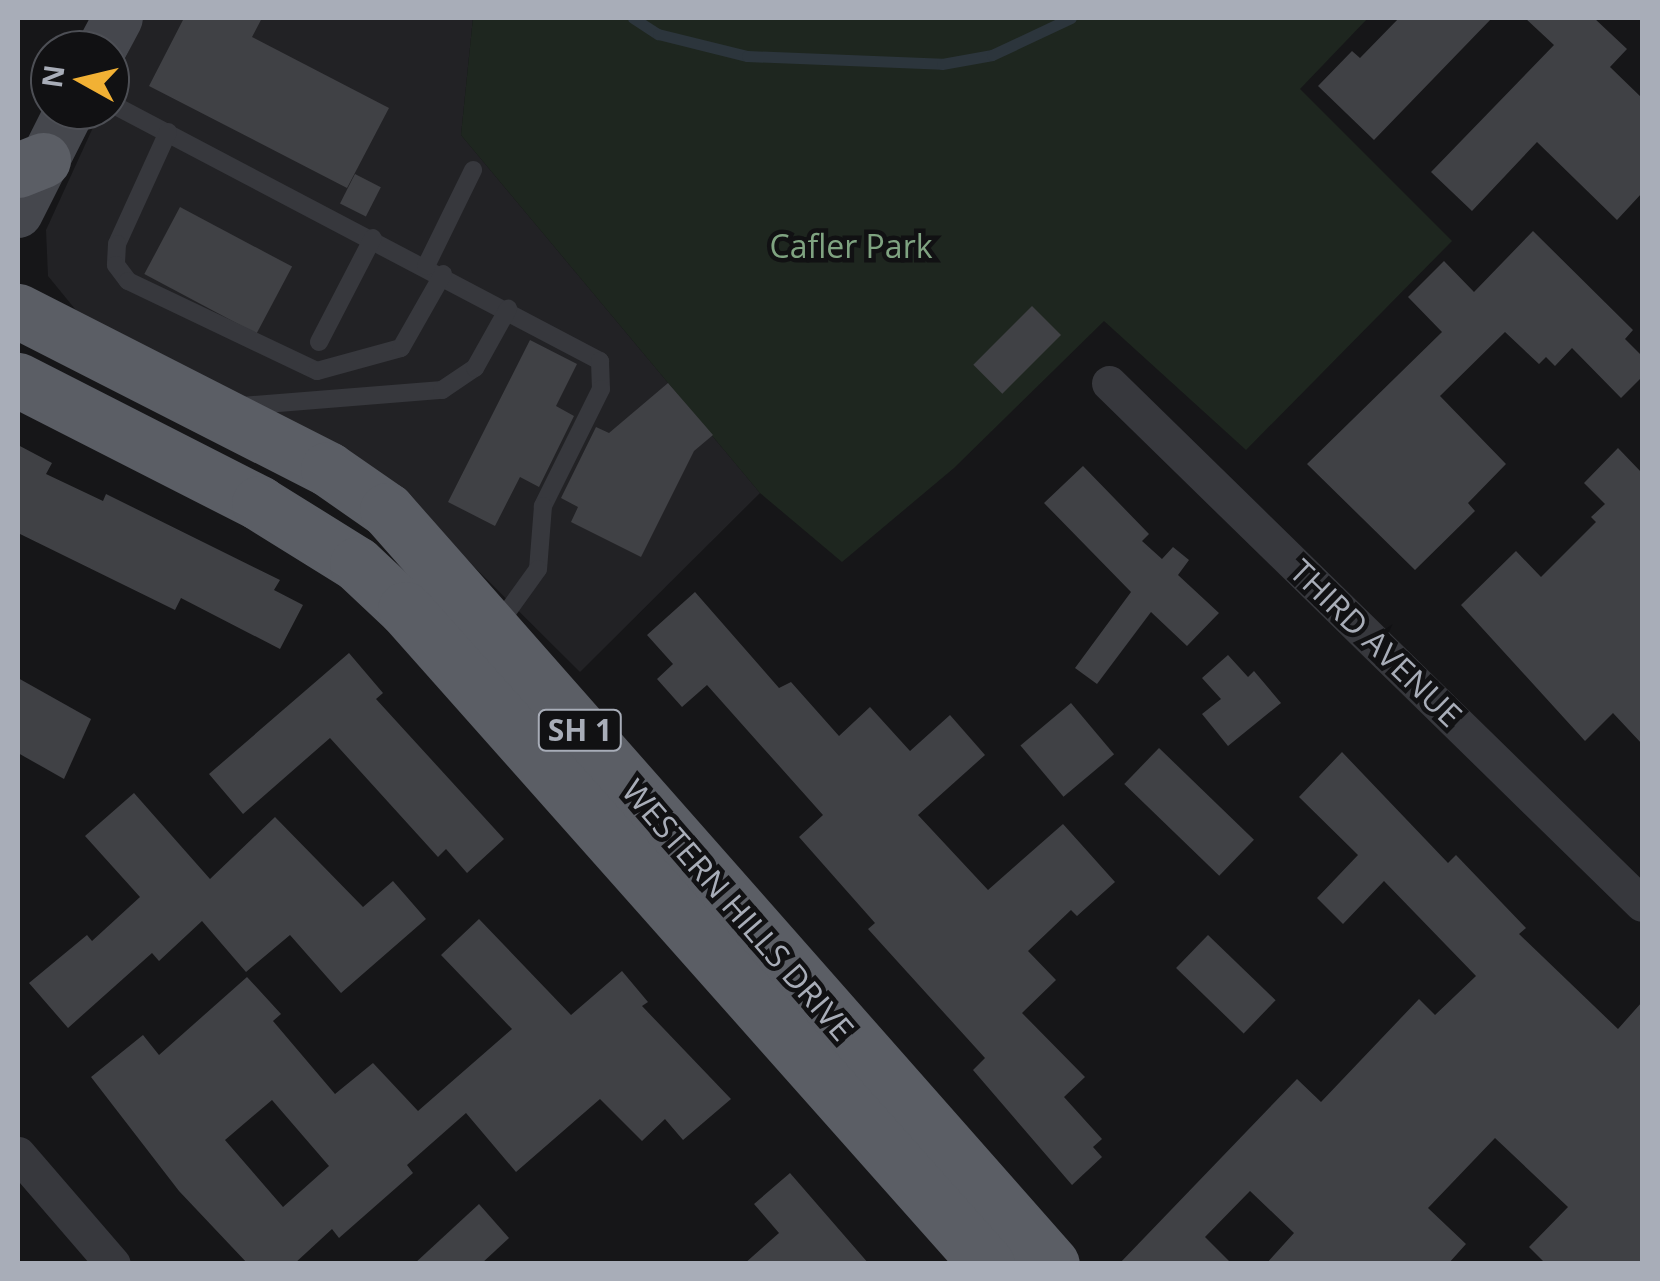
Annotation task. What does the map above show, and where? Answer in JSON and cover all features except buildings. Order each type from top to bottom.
[{"type":"highway","name":"WESTERN HILLS DRIVE","points":[[18,311],[328,469],[387,510],[1052,1264]]},
{"type":"highway","name":"WESTERN HILLS DRIVE","points":[[18,380],[259,503],[356,564],[405,609],[986,1264]]},
{"type":"main road","points":[[18,213],[30,165],[55,130]]},
{"type":"street","name":"THIRD AVENUE","points":[[1109,382],[1642,904]]},
{"type":"street","points":[[18,1154],[113,1264]]},
{"type":"lane","points":[[130,112],[594,353],[604,376],[543,506],[533,581],[493,631]]},
{"type":"lane","points":[[168,132],[117,244],[116,266],[128,281],[317,372],[401,348],[474,170]]},
{"type":"lane","points":[[319,342],[373,238]]},
{"type":"lane","points":[[207,409],[442,390],[475,368],[508,308]]},
{"type":"shaded area","points":[[144,18],[473,18],[461,135],[760,493],[580,672],[413,506],[84,320],[48,276],[46,230],[92,130],[130,130],[130,48]]},
{"type":"green space","name":"Cafler Park","points":[[473,18],[1368,18],[1300,89],[1452,241],[1246,450],[1104,321],[954,468],[842,562],[760,493],[461,135]]},
{"type":"waterway","points":[[633,18],[658,34],[747,56],[942,64],[992,55],[1071,18]]}]
